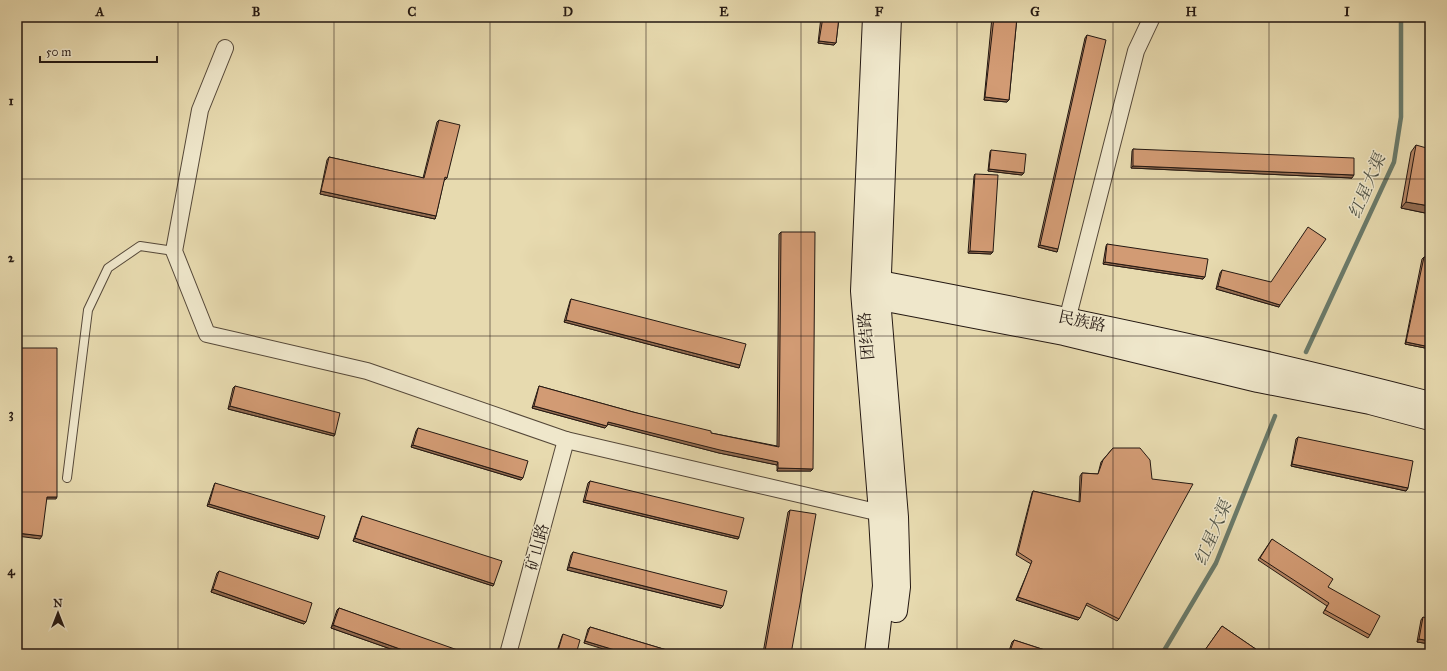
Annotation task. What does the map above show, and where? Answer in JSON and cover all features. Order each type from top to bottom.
[{"type":"main road","name":"团结路","points":[[874,17],[871,288],[888,515],[899,587],[891,654]]},
{"type":"main road","name":"团结路","points":[[871,288],[890,17]]},
{"type":"main road","name":"民族路","points":[[871,288],[1066,326],[1318,384]]},
{"type":"main road","points":[[1318,384],[1430,403]]},
{"type":"main road","points":[[1318,384],[1370,403],[1430,419]]},
{"type":"main road","name":"团结路","points":[[876,654],[884,586],[888,515]]},
{"type":"street","points":[[1066,326],[1136,51],[1152,17]]},
{"type":"street","points":[[225,48],[200,110],[174,251],[207,334],[367,371],[566,440],[888,515]]},
{"type":"street","name":"矿山路","points":[[508,654],[566,440]]},
{"type":"lane","points":[[67,478],[88,310],[108,268],[140,246],[174,251]]},
{"type":"building","points":[[823,17],[839,17],[836,43],[819,41]]},
{"type":"building","points":[[994,17],[1017,17],[1009,100],[985,97]]},
{"type":"building","points":[[1087,35],[1106,40],[1058,249],[1040,245]]},
{"type":"building","points":[[439,120],[460,125],[447,178],[445,177],[436,216],[321,191],[329,157],[424,178]]},
{"type":"building","points":[[1416,145],[1430,149],[1430,206],[1406,202]]},
{"type":"building","points":[[1133,149],[1354,158],[1354,175],[1133,166]]},
{"type":"building","points":[[991,150],[1026,154],[1024,173],[989,169]]},
{"type":"building","points":[[975,174],[998,175],[993,252],[970,251]]},
{"type":"building","points":[[1308,227],[1326,239],[1280,305],[1218,286],[1222,270],[1271,282]]},
{"type":"building","points":[[781,232],[815,232],[813,469],[778,468],[778,462],[720,450],[608,422],[607,426],[534,406],[539,386],[633,412],[711,431],[711,433],[779,447]]},
{"type":"building","points":[[1107,244],[1208,259],[1205,277],[1105,262]]},
{"type":"building","points":[[1424,257],[1430,258],[1430,347],[1406,342]]},
{"type":"building","points":[[571,299],[746,344],[740,365],[566,320]]},
{"type":"building","points":[[17,348],[57,348],[57,497],[47,497],[42,536],[17,533]]},
{"type":"building","points":[[235,386],[340,413],[335,434],[230,406]]},
{"type":"building","points":[[418,428],[528,461],[523,478],[413,445]]},
{"type":"building","points":[[1298,437],[1413,461],[1408,488],[1292,464]]},
{"type":"building","points":[[1113,448],[1140,448],[1150,460],[1152,479],[1193,484],[1119,619],[1087,603],[1080,618],[1018,597],[1032,561],[1018,552],[1033,491],[1080,502],[1082,473],[1098,474],[1103,460]]},
{"type":"building","points":[[590,481],[744,518],[739,537],[585,500]]},
{"type":"building","points":[[215,483],[325,516],[319,537],[209,504]]},
{"type":"building","points":[[790,510],[816,514],[791,654],[784,654],[765,651]]},
{"type":"building","points":[[362,516],[502,561],[494,584],[355,538]]},
{"type":"building","points":[[1272,539],[1333,579],[1328,587],[1380,616],[1370,635],[1325,610],[1329,603],[1260,558]]},
{"type":"building","points":[[573,552],[727,591],[723,606],[569,567]]},
{"type":"building","points":[[219,571],[312,603],[306,622],[213,589]]},
{"type":"building","points":[[339,608],[466,654],[414,654],[333,625]]},
{"type":"building","points":[[1423,617],[1430,619],[1430,641],[1419,639]]},
{"type":"building","points":[[1222,626],[1263,654],[1210,654],[1205,650]]},
{"type":"building","points":[[590,627],[680,654],[628,654],[585,641]]},
{"type":"building","points":[[563,634],[580,640],[576,654],[557,654]]},
{"type":"building","points":[[1014,640],[1057,654],[1009,654]]},
{"type":"waterway","name":"红星大渠","points":[[1306,352],[1394,162],[1401,117],[1401,17]]},
{"type":"waterway","name":"红星大渠","points":[[1162,654],[1216,563],[1275,416]]}]
